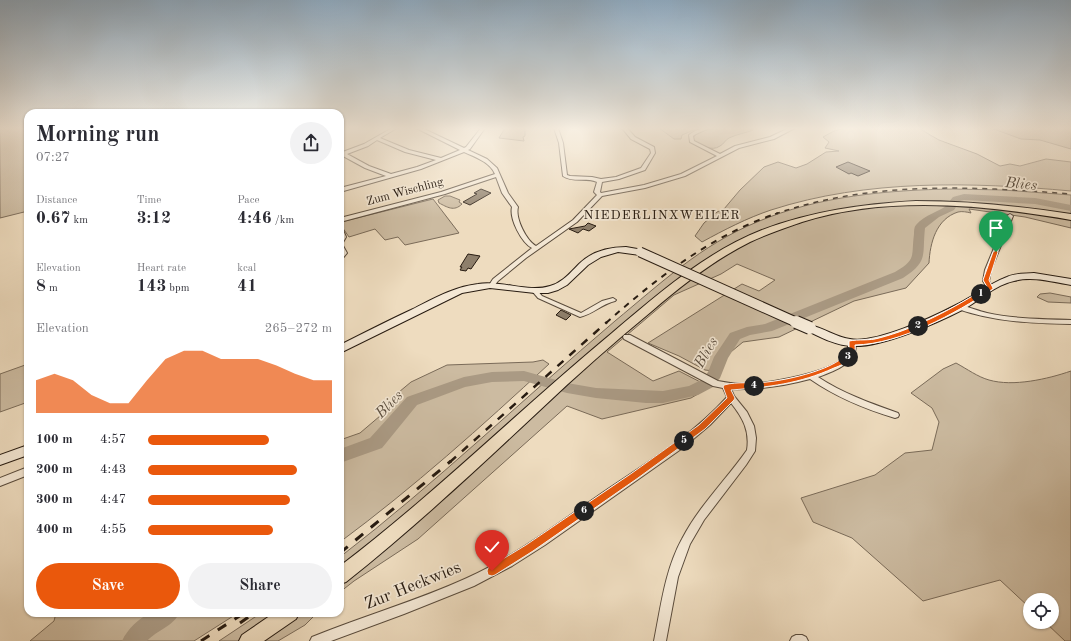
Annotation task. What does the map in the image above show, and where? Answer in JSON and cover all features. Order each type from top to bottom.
[{"type":"highway","points":[[344,573],[430,504],[566,376],[697,270],[746,240],[786,225],[832,212],[877,206],[959,203],[983,205],[1071,218]]},
{"type":"highway","points":[[248,641],[284,617]]},
{"type":"main road","points":[[344,347],[443,296],[471,287],[492,285],[535,291],[548,290],[562,285],[591,259],[610,251],[623,249],[640,252],[827,336],[851,343],[883,340],[908,330],[960,307],[990,288],[1011,278],[1023,276],[1049,277],[1071,282]]},
{"type":"main road","points":[[0,460],[24,451]]},
{"type":"street","points":[[349,158],[391,176]]},
{"type":"street","points":[[434,158],[441,160]]},
{"type":"street","points":[[344,188],[391,176],[446,158]]},
{"type":"street","points":[[479,158],[489,163],[495,169],[505,193],[515,207],[514,211],[526,243],[536,248]]},
{"type":"street","points":[[563,158],[565,176],[572,178],[598,179],[628,175],[643,169],[650,158]]},
{"type":"street","points":[[492,285],[495,280],[536,248],[575,221],[600,195],[645,186],[684,175],[717,158]]},
{"type":"street","name":"Zum Wischling","points":[[344,219],[443,193],[497,175]]},
{"type":"street","points":[[598,179],[597,192],[600,195]]},
{"type":"street","points":[[990,288],[986,280],[988,270],[1010,216]]},
{"type":"street","points":[[535,291],[540,297],[580,315],[590,311],[605,301],[613,300]]},
{"type":"street","points":[[960,307],[982,314],[1022,321],[1071,322]]},
{"type":"street","points":[[627,337],[703,378],[727,387],[767,385],[811,376],[843,362],[850,356],[852,350],[851,343]]},
{"type":"street","points":[[811,376],[821,383],[859,402],[895,415]]},
{"type":"street","points":[[660,641],[677,564],[686,541],[712,502],[751,451],[753,442],[747,419],[731,398],[727,387]]},
{"type":"street","name":"Zur Heckwies","points":[[316,641],[440,594],[492,571],[530,548],[670,451],[702,427],[731,398]]},
{"type":"street","points":[[0,482],[24,473]]},
{"type":"street","points":[[796,641],[802,641]]},
{"type":"shaded area","points":[[0,158],[24,158],[24,212],[0,218]]},
{"type":"shaded area","points":[[817,158],[985,158],[1000,166],[1010,164],[1020,166],[1046,159],[1071,162],[1071,191],[958,185],[882,188],[807,200],[771,210],[744,220],[702,242],[695,236],[704,223],[717,212],[724,209],[740,190],[764,167],[778,162],[796,168],[807,164]]},
{"type":"shaded area","points":[[928,190],[1003,190],[1071,195],[1071,228],[1025,217],[969,209],[971,213],[958,212],[950,215],[939,226],[933,240],[929,263],[906,288],[854,301],[779,337],[743,342],[726,356],[722,370],[705,370],[679,356],[648,343],[742,284],[759,291],[775,280],[737,264],[721,274],[674,295],[607,352],[653,381],[679,371],[710,387],[691,398],[602,419],[567,406],[418,539],[344,589],[344,554],[411,500],[615,321],[665,279],[700,253],[737,231],[780,213],[804,206],[854,196]]},
{"type":"shaded area","points":[[445,196],[450,196],[460,200],[459,202],[462,204],[456,208],[453,208],[439,203],[438,200]]},
{"type":"shaded area","points":[[433,199],[459,233],[405,245],[398,237],[385,240],[375,229],[349,237],[344,230],[344,221]]},
{"type":"shaded area","points":[[1050,293],[1071,297],[1071,303],[1048,302],[1037,297],[1040,294]]},
{"type":"shaded area","points":[[543,360],[549,364],[447,456],[344,539],[344,439],[360,433],[387,410],[393,397],[411,382],[447,365],[533,362]]},
{"type":"shaded area","points":[[956,363],[985,379],[1009,383],[1052,377],[1071,371],[1071,641],[1065,641],[1052,629],[1059,629],[1059,593],[1023,593],[1023,601],[1000,580],[923,601],[852,538],[813,522],[801,498],[875,475],[905,453],[932,450],[939,422],[932,408],[911,393],[943,369]]},
{"type":"shaded area","points":[[24,365],[24,403],[0,412],[0,374]]},
{"type":"shaded area","points":[[55,617],[232,617],[194,641],[30,641],[54,621]]},
{"type":"shaded area","points":[[255,617],[313,617],[305,625],[278,641],[219,641]]},
{"type":"building","points":[[848,162],[870,171],[858,176],[851,173],[849,174],[836,167]]},
{"type":"building","points":[[481,189],[491,193],[470,205],[463,202],[477,194],[474,193]]},
{"type":"building","points":[[588,223],[596,226],[589,231],[583,229],[578,233],[569,229],[585,226]]},
{"type":"building","points":[[468,254],[480,256],[471,269],[468,268],[466,271],[460,270],[462,267],[460,267]]},
{"type":"building","points":[[561,310],[571,315],[566,320],[556,315]]},
{"type":"waterway","name":"Blies","points":[[344,455],[376,443],[412,401],[464,382],[492,377],[524,376],[567,388],[596,393],[663,397],[693,391],[708,383],[715,374],[721,357],[735,336],[747,331],[767,328],[899,275],[908,269],[917,260],[920,227],[935,215],[950,208],[956,199],[964,197],[1035,201],[1071,208]]},
{"type":"waterway","name":"Blies","points":[[133,641],[146,627],[162,617]]},
{"type":"railway","points":[[777,213],[811,203],[884,191],[959,188],[1071,194]]},
{"type":"railway","points":[[606,323],[666,274],[708,245],[754,222],[777,213]]},
{"type":"railway","points":[[450,462],[607,322]]},
{"type":"railway","points":[[344,550],[451,461]]},
{"type":"railway","points":[[201,641],[238,617]]},
{"type":"railway","points":[[240,623],[248,617]]},
{"type":"district","name":"NIEDERLINXWEILER","points":[[662,215]]},
{"type":"route","points":[[492,571],[530,548],[635,476],[702,427],[725,406],[731,398],[727,387],[741,388],[767,385],[811,376],[843,362],[850,356],[852,350],[851,343],[883,340],[960,307],[990,288],[986,280],[988,270],[996,252]]}]
